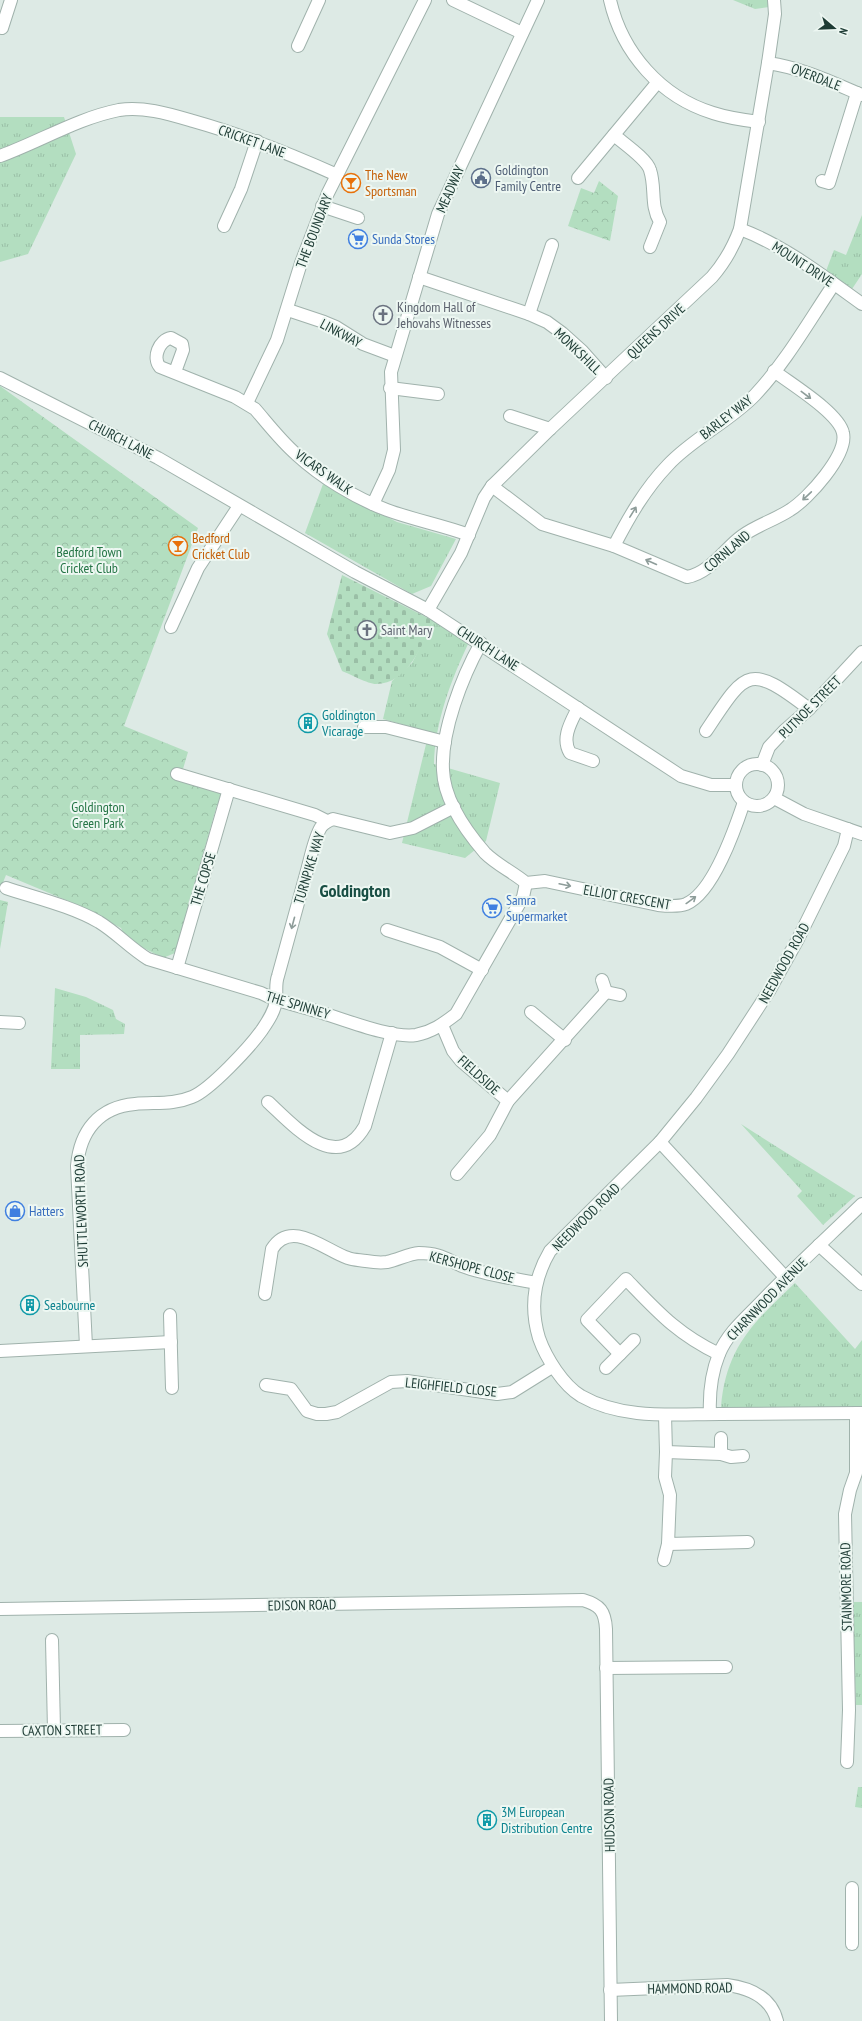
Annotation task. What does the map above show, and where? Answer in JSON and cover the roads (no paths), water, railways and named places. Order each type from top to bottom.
[{"type":"street","points":[[0,27],[2,28],[11,0]]},
{"type":"street","points":[[298,46],[319,0]]},
{"type":"street","name":"THE BOUNDARY","points":[[247,403],[277,340],[288,310],[301,263],[322,206],[426,0]]},
{"type":"street","points":[[453,0],[522,33]]},
{"type":"street","name":"MEADWAY","points":[[373,504],[393,460],[394,450],[390,388],[391,372],[438,214],[538,0]]},
{"type":"street","points":[[610,0],[619,27],[630,50],[657,83],[691,105],[713,113],[758,122]]},
{"type":"street","name":"QUEENS DRIVE","points":[[428,610],[469,536],[484,498],[492,486],[550,429],[712,277],[725,262],[740,229],[768,63],[775,14],[774,0]]},
{"type":"street","name":"OVERDALE","points":[[768,63],[788,66],[814,74],[860,94]]},
{"type":"street","points":[[578,178],[657,83]]},
{"type":"street","points":[[822,181],[829,183],[860,94]]},
{"type":"street","name":"CRICKET LANE","points":[[0,156],[100,115],[120,110],[144,109],[165,113],[224,129],[257,141],[337,175]]},
{"type":"street","points":[[614,135],[646,162],[650,169],[654,208],[660,222],[650,247]]},
{"type":"street","points":[[224,226],[241,189],[257,141]]},
{"type":"street","points":[[322,206],[358,218]]},
{"type":"street","name":"MOUNT DRIVE","points":[[740,229],[759,236],[786,251],[862,304]]},
{"type":"street","points":[[528,314],[552,245]]},
{"type":"street","name":"MONKSHILL","points":[[419,277],[528,314],[547,322],[582,351],[606,378]]},
{"type":"street","name":"BARLEY WAY","points":[[614,546],[643,495],[668,465],[695,442],[738,411],[755,395],[774,371],[834,284]]},
{"type":"street","name":"LINKWAY","points":[[288,310],[336,327],[363,344],[395,356]]},
{"type":"street","name":"CORNLAND","points":[[492,486],[542,524],[614,546],[687,577],[698,575],[711,565],[724,550],[743,535],[790,510],[819,484],[842,446],[844,434],[840,424],[830,413],[774,371]]},
{"type":"street","name":"VICARS WALK","points":[[174,372],[247,403],[255,409],[296,454],[307,463],[343,487],[373,504],[399,514],[469,536]]},
{"type":"street","name":"CHURCH LANE","points":[[0,378],[158,458],[238,506],[355,572],[428,610],[681,776],[711,785],[736,785]]},
{"type":"street","points":[[390,388],[438,394]]},
{"type":"street","points":[[510,416],[550,429]]},
{"type":"street","points":[[171,627],[198,568],[238,506]]},
{"type":"street","points":[[480,643],[460,684],[445,742],[443,771],[454,807],[467,831],[486,853],[499,865],[526,883]]},
{"type":"street","name":"PUTNOE STREET","points":[[762,765],[769,747],[784,731],[809,709],[862,652]]},
{"type":"street","points":[[706,731],[731,693],[739,684],[750,679],[760,678],[771,682],[809,709]]},
{"type":"street","points":[[578,708],[568,731],[566,747],[570,753],[593,761]]},
{"type":"street","points":[[364,728],[386,727],[445,742]]},
{"type":"street","points":[[750,765],[762,765],[771,769],[777,777],[778,788],[774,798],[767,804],[756,807],[744,802],[738,794],[736,785],[739,774],[750,765]]},
{"type":"street","points":[[177,774],[315,815],[327,821]]},
{"type":"street","name":"THE COPSE","points":[[177,968],[229,790]]},
{"type":"street","points":[[774,798],[804,814],[862,834]]},
{"type":"street","name":"ELLIOT CRESCENT","points":[[526,883],[545,881],[658,905],[673,906],[685,904],[695,898],[714,874],[737,823],[744,802]]},
{"type":"street","name":"TURNPIKE WAY","points":[[276,1001],[277,978],[320,828],[327,821],[333,819],[390,833],[413,828],[454,807]]},
{"type":"street","name":"NEEDWOOD ROAD","points":[[848,829],[844,846],[817,902],[769,991],[728,1054],[696,1098],[660,1142],[555,1246],[542,1265],[536,1283],[534,1307],[536,1329],[543,1349],[552,1367],[580,1395],[619,1410],[665,1415],[859,1413]]},
{"type":"street","name":"THE SPINNEY","points":[[6,888],[97,921],[116,934],[132,949],[148,959],[261,994],[276,1001],[298,1006],[392,1034],[415,1035],[430,1032],[456,1014],[523,897],[526,883]]},
{"type":"street","points":[[387,930],[440,947],[482,970]]},
{"type":"street","points":[[602,980],[606,992],[620,995]]},
{"type":"street","name":"FIELDSIDE","points":[[457,1174],[490,1135],[508,1101],[606,992]]},
{"type":"street","name":"SHUTTLEWORTH ROAD","points":[[86,1346],[77,1166],[79,1149],[84,1135],[94,1122],[104,1114],[119,1107],[135,1104],[178,1102],[194,1096],[205,1089],[240,1055],[261,1031],[270,1017],[276,1001]]},
{"type":"street","points":[[531,1012],[564,1040]]},
{"type":"street","points":[[0,1022],[19,1023]]},
{"type":"street","name":"FIELDSIDE","points":[[442,1025],[453,1051],[461,1060],[508,1101]]},
{"type":"street","points":[[268,1102],[303,1135],[316,1142],[326,1146],[339,1148],[350,1144],[359,1137],[365,1126],[392,1034]]},
{"type":"street","points":[[660,1142],[785,1277]]},
{"type":"street","name":"CHARNWOOD AVENUE","points":[[710,1414],[709,1398],[712,1376],[719,1354],[730,1334],[785,1277],[862,1204]]},
{"type":"street","name":"KERSHOPE CLOSE","points":[[265,1294],[272,1249],[276,1242],[285,1238],[296,1236],[310,1239],[322,1244],[348,1258],[386,1262],[419,1253],[438,1255],[450,1259],[462,1266],[536,1283]]},
{"type":"street","points":[[819,1245],[862,1284]]},
{"type":"street","points":[[620,1354],[587,1320],[626,1279],[671,1325],[698,1344],[719,1354]]},
{"type":"street","points":[[170,1315],[172,1388]]},
{"type":"street","points":[[606,1368],[634,1340]]},
{"type":"street","points":[[0,1351],[171,1342]]},
{"type":"street","name":"LEIGHFIELD CLOSE","points":[[266,1385],[291,1389],[307,1411],[317,1414],[326,1414],[337,1412],[391,1382],[407,1381],[497,1394],[512,1392],[552,1367]]},
{"type":"street","name":"STAINMORE ROAD","points":[[847,1762],[849,1710],[845,1514],[850,1490],[856,1473],[859,1413]]},
{"type":"street","points":[[664,1560],[668,1544],[670,1495],[665,1477],[665,1415]]},
{"type":"street","points":[[721,1438],[721,1454]]},
{"type":"street","points":[[666,1452],[721,1454],[731,1457],[743,1456]]},
{"type":"street","points":[[668,1544],[748,1542]]},
{"type":"street","name":"EDISON ROAD","points":[[0,1609],[583,1600],[594,1603],[602,1609]]},
{"type":"street","name":"HUDSON ROAD","points":[[602,1609],[605,1618],[611,2021]]},
{"type":"street","points":[[52,1640],[54,1730]]},
{"type":"street","points":[[606,1668],[726,1666]]},
{"type":"street","name":"CAXTON STREET","points":[[0,1731],[124,1730]]},
{"type":"street","points":[[852,1888],[857,1919],[852,1944]]},
{"type":"street","name":"HAMMOND ROAD","points":[[610,1990],[727,1985],[743,1987],[757,1993],[766,2001],[776,2014],[777,2021]]},
{"type":"place","name":"Goldington Family Centre","points":[[481,178]]},
{"type":"place","name":"The New Sportsman","points":[[351,183]]},
{"type":"place","name":"Sunda Stores","points":[[358,239]]},
{"type":"place","name":"Kingdom Hall of Jehovahs Witnesses","points":[[383,315]]},
{"type":"place","name":"Bedford Cricket Club","points":[[178,546]]},
{"type":"place","name":"Saint Mary","points":[[367,630]]},
{"type":"place","name":"Goldington Vicarage","points":[[308,723]]},
{"type":"place","name":"Samra Supermarket","points":[[492,908]]},
{"type":"place","name":"Hatters","points":[[15,1211]]},
{"type":"place","name":"Seabourne","points":[[30,1305]]},
{"type":"place","name":"3M European Distribution Centre","points":[[487,1820]]},
{"type":"district","name":"Goldington","points":[[355,890]]},
{"type":"park label","name":"Bedford Town Cricket Club","points":[[89,560]]},
{"type":"park label","name":"Goldington Green Park","points":[[98,816]]}]
